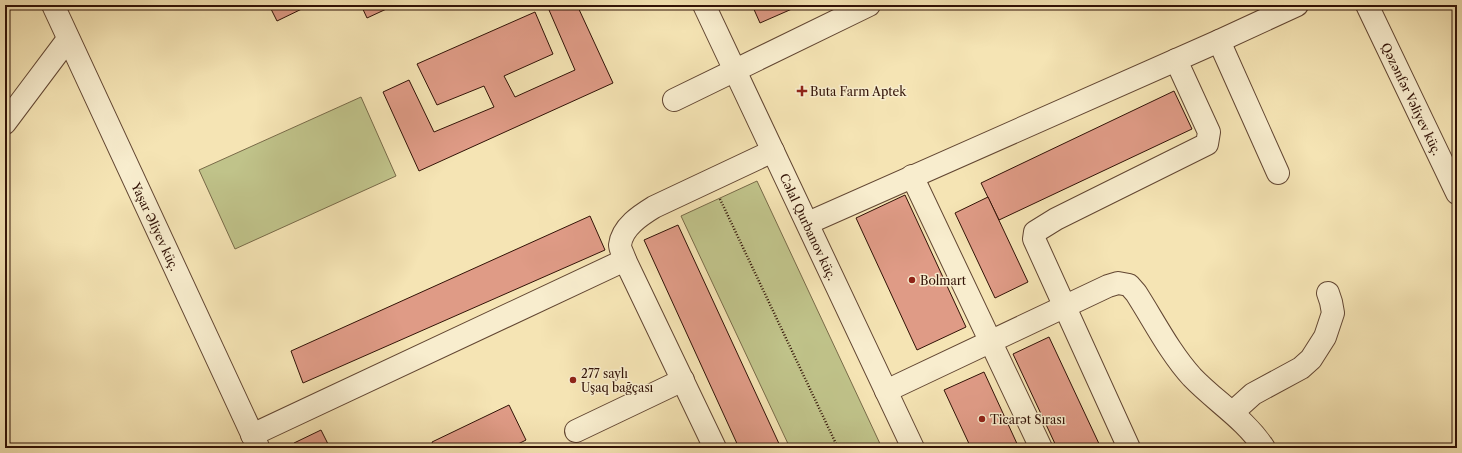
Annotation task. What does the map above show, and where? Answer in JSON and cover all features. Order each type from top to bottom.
[{"type":"street","name":"Yaşar Əliyev küç.","points":[[53,5],[255,441]]},
{"type":"street","name":"Cəlal Qurbanov küç.","points":[[704,5],[913,448]]},
{"type":"street","points":[[674,100],[734,69],[832,13],[869,5]]},
{"type":"street","points":[[808,223],[1297,5]]},
{"type":"street","name":"Qəzənfər Vəliyev küç.","points":[[1367,5],[1457,193]]},
{"type":"street","points":[[5,123],[68,39]]},
{"type":"street","points":[[1219,41],[1278,173]]},
{"type":"street","points":[[1129,448],[1034,239],[1035,232],[1056,219],[1207,144],[1209,132],[1176,60]]},
{"type":"street","points":[[715,448],[625,260],[620,245],[626,230],[637,218],[654,207],[773,151]]},
{"type":"street","points":[[912,176],[1041,448]]},
{"type":"street","points":[[255,441],[625,260]]},
{"type":"street","points":[[886,391],[1064,305],[1118,283],[1129,285],[1136,293],[1181,364],[1207,392],[1233,412],[1256,436],[1264,448]]},
{"type":"street","points":[[1233,412],[1253,394],[1301,368],[1311,359],[1325,337],[1333,313],[1328,293]]},
{"type":"street","points":[[576,430],[683,380]]},
{"type":"path","points":[[719,198],[838,448]]},
{"type":"green space","points":[[361,97],[396,176],[235,249],[199,170]]},
{"type":"green space","points":[[757,181],[882,448],[790,448],[681,216]]},
{"type":"building","points":[[269,5],[310,5],[277,21]]},
{"type":"building","points":[[361,5],[395,5],[367,18]]},
{"type":"building","points":[[560,5],[577,5],[613,83],[419,171],[383,92],[409,80],[434,132],[494,107],[484,86],[437,105],[417,64],[535,12],[553,54],[504,76],[515,97],[575,70],[549,10]]},
{"type":"building","points":[[752,5],[801,5],[760,23]]},
{"type":"building","points":[[1174,91],[1192,129],[999,220],[981,183]]},
{"type":"building","points":[[905,195],[966,327],[917,350],[856,218]]},
{"type":"building","points":[[988,197],[1028,282],[995,298],[955,213]]},
{"type":"building","points":[[590,216],[605,250],[303,383],[291,351]]},
{"type":"building","points":[[678,225],[781,448],[739,448],[644,240]]},
{"type":"building","points":[[1049,337],[1101,448],[1057,448],[1013,354]]},
{"type":"building","name":"Ticarət Sırası","points":[[984,372],[1019,448],[971,448],[944,390]]},
{"type":"building","points":[[509,405],[526,440],[510,448],[434,448],[432,442]]},
{"type":"building","points":[[321,430],[330,448],[297,448],[294,443]]},
{"type":"place","name":"Buta Farm Aptek","points":[[802,91]]},
{"type":"place","name":"Bolmart","points":[[912,280]]},
{"type":"place","name":"277 saylı Uşaq bağçası","points":[[573,380]]},
{"type":"place","name":"Ticarət Sırası","points":[[982,419]]}]
